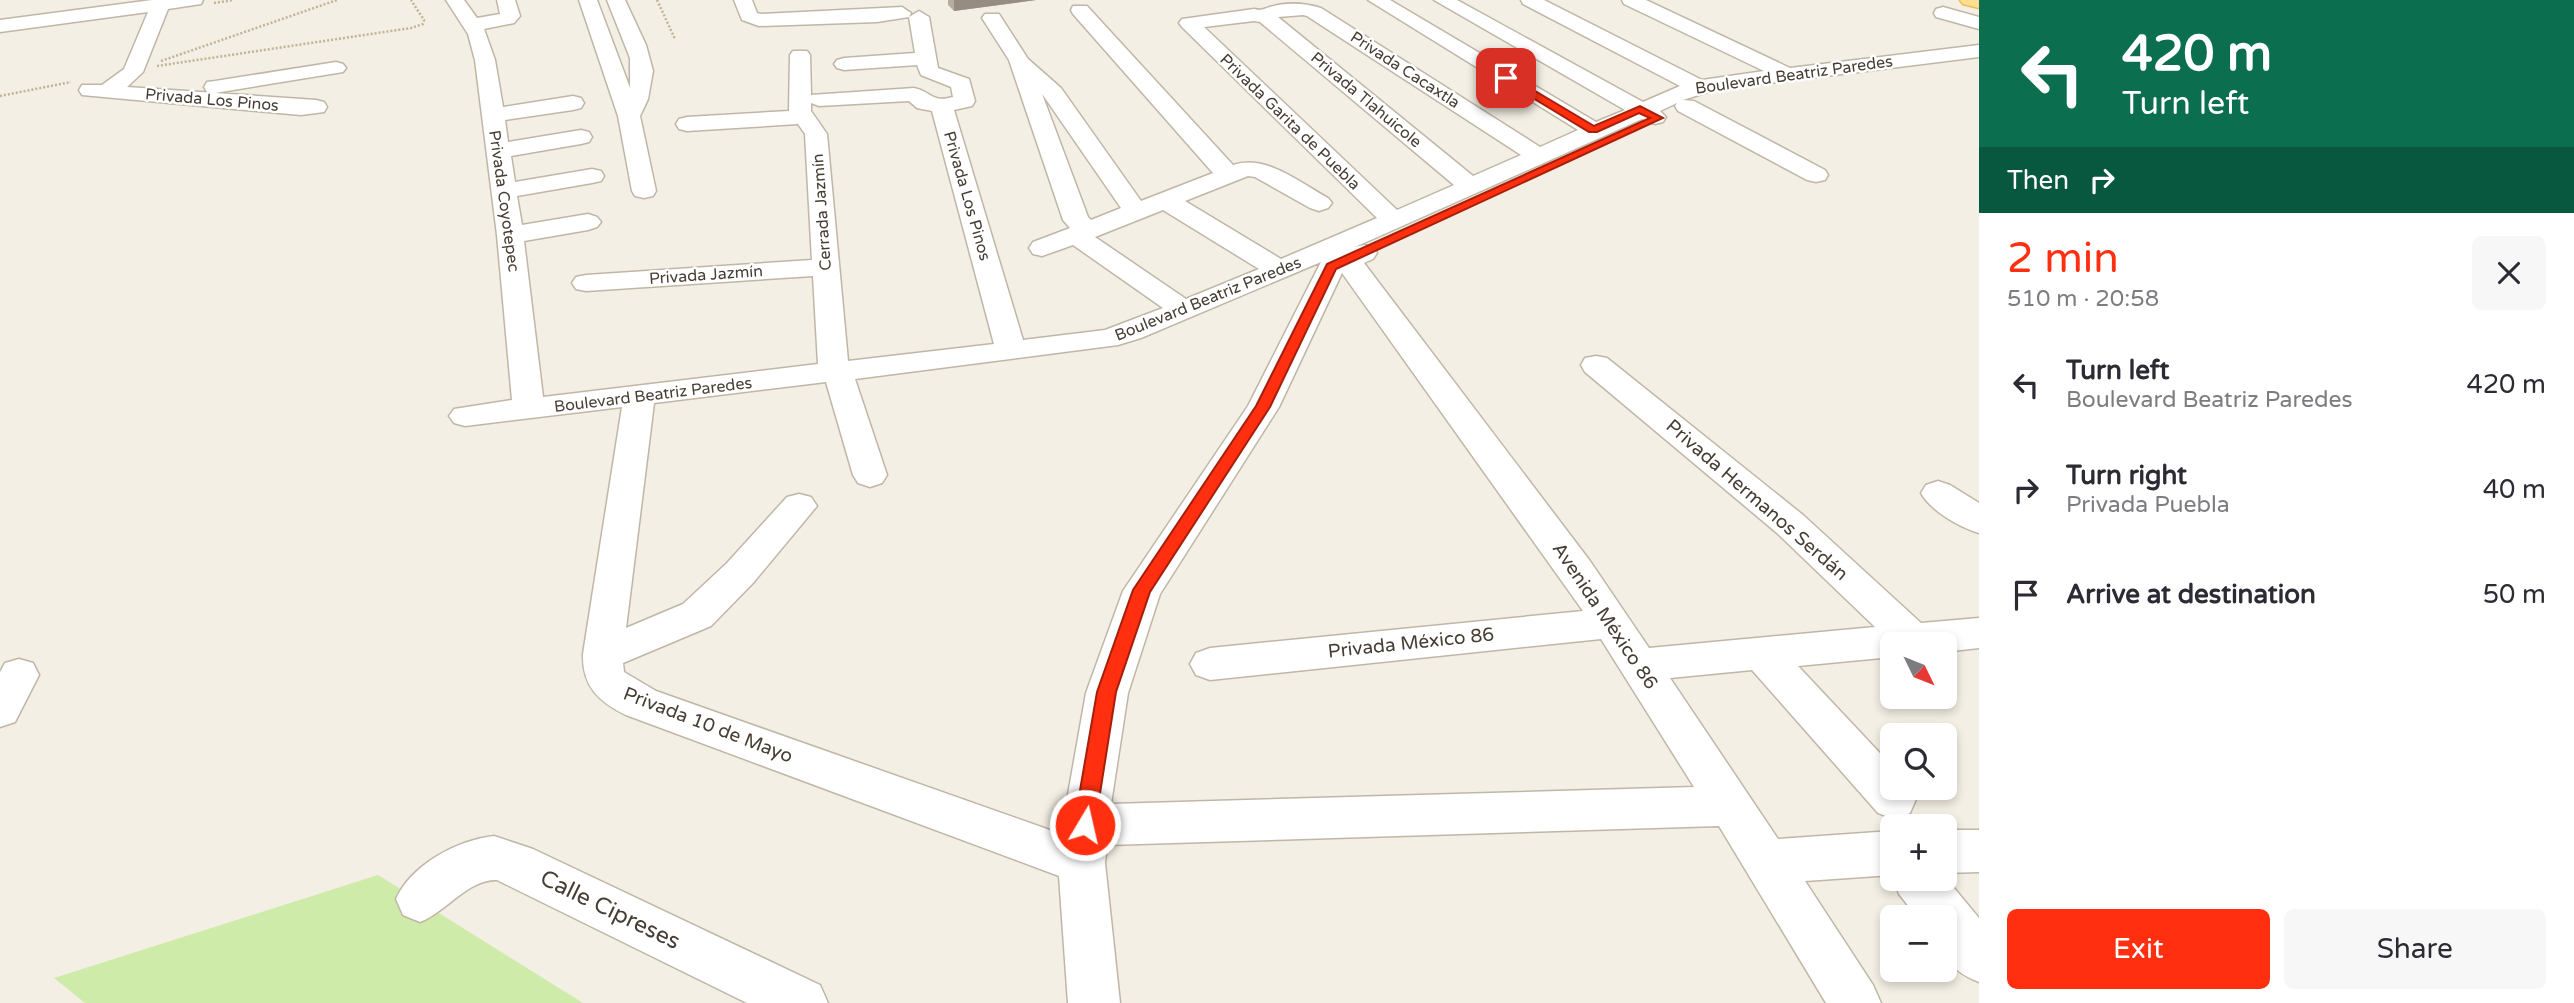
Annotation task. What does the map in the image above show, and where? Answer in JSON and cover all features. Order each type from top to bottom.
[{"type":"main road","points":[[1970,0],[1979,2]]},
{"type":"street","name":"Privada Coyotepec","points":[[455,0],[478,33],[485,60],[510,235],[529,409]]},
{"type":"street","points":[[471,25],[507,19],[510,16],[506,0]]},
{"type":"street","points":[[588,0],[629,116],[644,191]]},
{"type":"street","points":[[745,6],[766,8],[769,4],[767,0]]},
{"type":"street","points":[[1377,0],[1593,130]]},
{"type":"street","points":[[1443,0],[1649,114]]},
{"type":"street","points":[[1530,0],[1693,96],[1816,176]]},
{"type":"street","points":[[1631,0],[1788,75]]},
{"type":"street","points":[[11,19],[49,20],[126,5],[202,2]]},
{"type":"street","name":"Privada Los Pinos","points":[[160,5],[132,72],[98,90],[301,108],[316,107]]},
{"type":"street","points":[[745,6],[751,18],[759,20],[877,16],[914,20]]},
{"type":"street","name":"Privada Cacaxtla","points":[[1266,14],[1308,9],[1537,155]]},
{"type":"street","points":[[597,24],[620,10],[643,64],[641,96],[629,116]]},
{"type":"street","points":[[1080,10],[1228,175]]},
{"type":"street","points":[[1943,13],[1979,23]]},
{"type":"street","name":"Privada Garita de Puebla","points":[[1266,14],[1189,23],[1189,26],[1393,220]]},
{"type":"street","name":"Privada Tlahuicole","points":[[1266,14],[1470,186]]},
{"type":"street","points":[[992,18],[1019,60],[1081,233],[1184,310]]},
{"type":"street","points":[[849,34],[914,20]]},
{"type":"street","points":[[844,64],[926,58],[914,20]]},
{"type":"street","name":"Boulevard Beatriz Paredes","points":[[465,416],[835,373],[1008,341],[1108,339],[1280,270],[1337,255],[1693,96],[1788,75],[1979,51]]},
{"type":"street","name":"Cerrada Jazmín","points":[[800,55],[800,111],[812,108],[816,134],[835,373],[842,382],[870,475]]},
{"type":"street","name":"Privada Los Pinos","points":[[926,58],[930,73],[962,86],[964,101],[942,107],[1008,341]]},
{"type":"street","points":[[1019,60],[1053,93],[1136,211]]},
{"type":"street","name":"Boulevard Beatriz Paredes","points":[[1693,96],[1979,61]]},
{"type":"street","points":[[177,96],[194,90],[336,68]]},
{"type":"street","points":[[687,124],[914,94],[925,103],[942,107]]},
{"type":"street","points":[[492,115],[573,103]]},
{"type":"street","name":"Boulevard Beatriz Paredes","points":[[1094,1003],[1083,844],[1107,692],[1142,590],[1263,407],[1337,255],[1393,220],[1593,130],[1649,114]]},
{"type":"street","points":[[498,151],[581,137]]},
{"type":"street","points":[[1042,248],[1245,169],[1257,169],[1319,204]]},
{"type":"street","points":[[504,191],[592,176]]},
{"type":"street","points":[[1166,200],[1280,270]]},
{"type":"street","points":[[510,235],[588,222]]},
{"type":"street","name":"Avenida México 86","points":[[1337,255],[1357,271],[1612,623],[1855,1003]]},
{"type":"street","name":"Privada Jazmín","points":[[586,283],[826,267]]},
{"type":"street","name":"Privada Hermanos Serdán","points":[[1596,365],[1790,524],[1905,632]]},
{"type":"street","name":"Privada 10 de Mayo","points":[[639,397],[603,654],[604,678],[622,694],[640,703],[1083,844]]},
{"type":"street","points":[[1938,493],[1979,520]]},
{"type":"street","points":[[603,654],[697,615],[740,573],[799,506]]},
{"type":"street","name":"Privada México 86","points":[[1210,664],[1612,623]]},
{"type":"street","points":[[1957,635],[1979,633]]},
{"type":"street","points":[[1640,665],[1880,643]]},
{"type":"street","points":[[1763,655],[1880,783]]},
{"type":"street","points":[[1083,844],[1731,806]]},
{"type":"street","points":[[1957,852],[1979,851]]},
{"type":"street","points":[[1766,862],[1880,854]]},
{"type":"street","name":"Calle Cipreses","points":[[420,899],[446,878],[470,865],[494,858],[516,864],[802,1003]]},
{"type":"street","points":[[1926,891],[1979,957]]},
{"type":"path","points":[[202,2],[234,0]]},
{"type":"path","points":[[337,0],[153,64],[169,66],[411,28],[423,24],[424,20],[411,0]]},
{"type":"path","points":[[657,0],[675,39]]},
{"type":"green space","points":[[378,875],[583,1003],[85,1003],[54,978]]},
{"type":"route","points":[[1085,825],[1107,692],[1142,590],[1263,407],[1331,267],[1658,118],[1640,109],[1593,130],[1506,78]]}]
